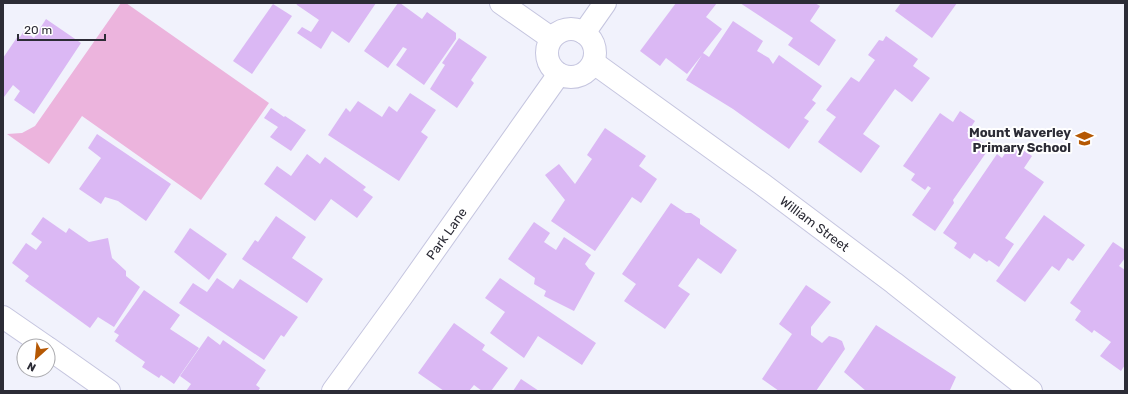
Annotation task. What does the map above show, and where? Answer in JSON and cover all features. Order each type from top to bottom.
[{"type":"street","points":[[501,3],[551,38]]},
{"type":"street","points":[[584,33],[605,3]]},
{"type":"street","points":[[565,29],[574,29],[584,33],[594,46],[596,55],[591,68],[584,74],[576,77],[568,77],[559,74],[552,69],[546,53],[551,38],[565,29]]},
{"type":"street","name":"William Street","points":[[594,63],[762,184],[894,283],[1030,391]]},
{"type":"street","name":"Park Lane","points":[[333,391],[559,74]]},
{"type":"street","points":[[3,316],[34,338]]},
{"type":"street","points":[[56,354],[109,391]]},
{"type":"shaded area","points":[[121,3],[126,3],[269,103],[201,200],[82,116],[49,164],[7,134],[22,133],[35,126]]},
{"type":"building","points":[[296,3],[376,3],[349,43],[332,31],[321,49],[297,33],[302,27],[311,32],[319,20]]},
{"type":"building","points":[[398,3],[422,19],[427,12],[456,33],[456,39],[424,85],[396,65],[407,49],[403,47],[388,68],[364,51]]},
{"type":"building","points":[[676,3],[717,3],[706,17],[722,29],[703,53],[709,57],[733,21],[763,41],[757,51],[769,58],[773,64],[779,55],[822,86],[812,100],[816,103],[804,118],[809,121],[789,149],[733,109],[686,80],[702,55],[687,74],[666,58],[660,66],[640,51]]},
{"type":"building","points":[[740,3],[815,3],[820,6],[810,21],[836,40],[819,66],[788,45],[793,38]]},
{"type":"building","points":[[901,3],[957,3],[932,38],[895,11]]},
{"type":"building","points":[[273,4],[292,16],[252,74],[233,61]]},
{"type":"building","points":[[46,19],[81,43],[34,114],[14,100],[20,91],[13,85],[4,97],[3,96],[3,58],[18,36],[20,37],[24,31],[34,38]]},
{"type":"building","points":[[886,36],[918,59],[913,66],[930,78],[912,102],[895,89],[863,134],[880,146],[861,173],[818,142],[836,117],[826,110],[851,77],[859,82],[875,60],[868,55],[879,40],[883,41]]},
{"type":"building","points":[[459,38],[487,57],[471,80],[474,83],[457,108],[430,89],[445,65],[442,63]]},
{"type":"building","points":[[410,93],[436,110],[421,132],[428,137],[399,181],[328,135],[346,108],[350,112],[358,101],[382,117],[389,106],[397,112]]},
{"type":"building","points":[[271,108],[306,130],[291,151],[270,137],[278,127],[264,118]]},
{"type":"building","points":[[960,111],[975,121],[967,133],[983,143],[988,150],[953,200],[954,203],[935,231],[912,215],[931,188],[928,186],[925,190],[911,180],[915,174],[903,166],[940,113],[953,122]]},
{"type":"building","points":[[605,128],[646,156],[639,166],[657,179],[641,203],[632,197],[595,251],[551,221],[565,200],[545,175],[559,164],[575,184],[592,159],[587,155]]},
{"type":"building","points":[[97,134],[171,184],[146,221],[118,201],[105,197],[101,204],[79,189],[101,158],[88,148]]},
{"type":"building","points":[[1012,143],[1032,156],[1024,168],[1044,182],[1005,238],[1014,244],[999,267],[989,260],[987,262],[974,253],[970,259],[954,248],[957,243],[943,233],[997,154],[1002,158]]},
{"type":"building","points":[[307,154],[320,164],[325,157],[366,187],[363,190],[373,197],[357,218],[331,199],[315,221],[264,184],[277,166],[291,176]]},
{"type":"building","points":[[671,203],[686,213],[691,213],[700,219],[700,224],[737,250],[721,274],[698,258],[678,286],[690,294],[665,329],[624,301],[636,284],[622,274]]},
{"type":"building","points":[[1044,215],[1085,245],[1073,261],[1068,258],[1059,271],[1052,266],[1025,302],[996,281]]},
{"type":"building","points":[[276,216],[306,237],[292,258],[323,279],[307,303],[242,259],[255,240],[258,242]]},
{"type":"building","points":[[43,217],[66,233],[69,228],[89,242],[108,238],[112,258],[126,271],[126,276],[140,287],[114,327],[98,317],[90,328],[25,281],[29,276],[12,263],[26,243],[36,250],[42,242],[31,234]]},
{"type":"building","points":[[534,222],[550,233],[544,242],[556,250],[564,237],[591,255],[585,264],[595,273],[574,311],[544,296],[546,291],[534,284],[535,278],[508,259]]},
{"type":"building","points":[[190,228],[227,254],[209,280],[174,252]]},
{"type":"building","points":[[1113,242],[1125,250],[1125,258],[1119,266],[1125,270],[1125,365],[1121,371],[1100,356],[1111,342],[1094,330],[1092,333],[1075,320],[1081,311],[1070,303]]},
{"type":"building","points":[[217,278],[233,289],[240,279],[298,317],[284,337],[281,335],[264,360],[179,303],[193,283],[207,292]]},
{"type":"building","points":[[500,278],[596,343],[582,365],[538,336],[524,358],[490,333],[505,312],[485,298]]},
{"type":"building","points":[[806,285],[831,302],[811,327],[811,335],[822,343],[829,336],[836,338],[842,341],[845,349],[816,391],[779,391],[762,379],[792,334],[779,324]]},
{"type":"building","points":[[144,290],[180,315],[170,329],[199,348],[174,384],[161,375],[159,378],[142,367],[145,362],[115,341],[119,335],[114,332]]},
{"type":"building","points":[[454,323],[485,345],[482,350],[508,368],[491,391],[482,391],[474,385],[469,391],[444,391],[418,373]]},
{"type":"building","points":[[876,325],[956,377],[950,390],[953,391],[866,391],[844,372]]},
{"type":"building","points":[[208,336],[220,345],[223,340],[266,370],[256,385],[260,388],[258,391],[186,391],[191,384],[180,376]]},
{"type":"building","points":[[521,379],[539,391],[513,391]]},
{"type":"place","name":"Mount Waverley Primary School","points":[[1084,139]]}]
